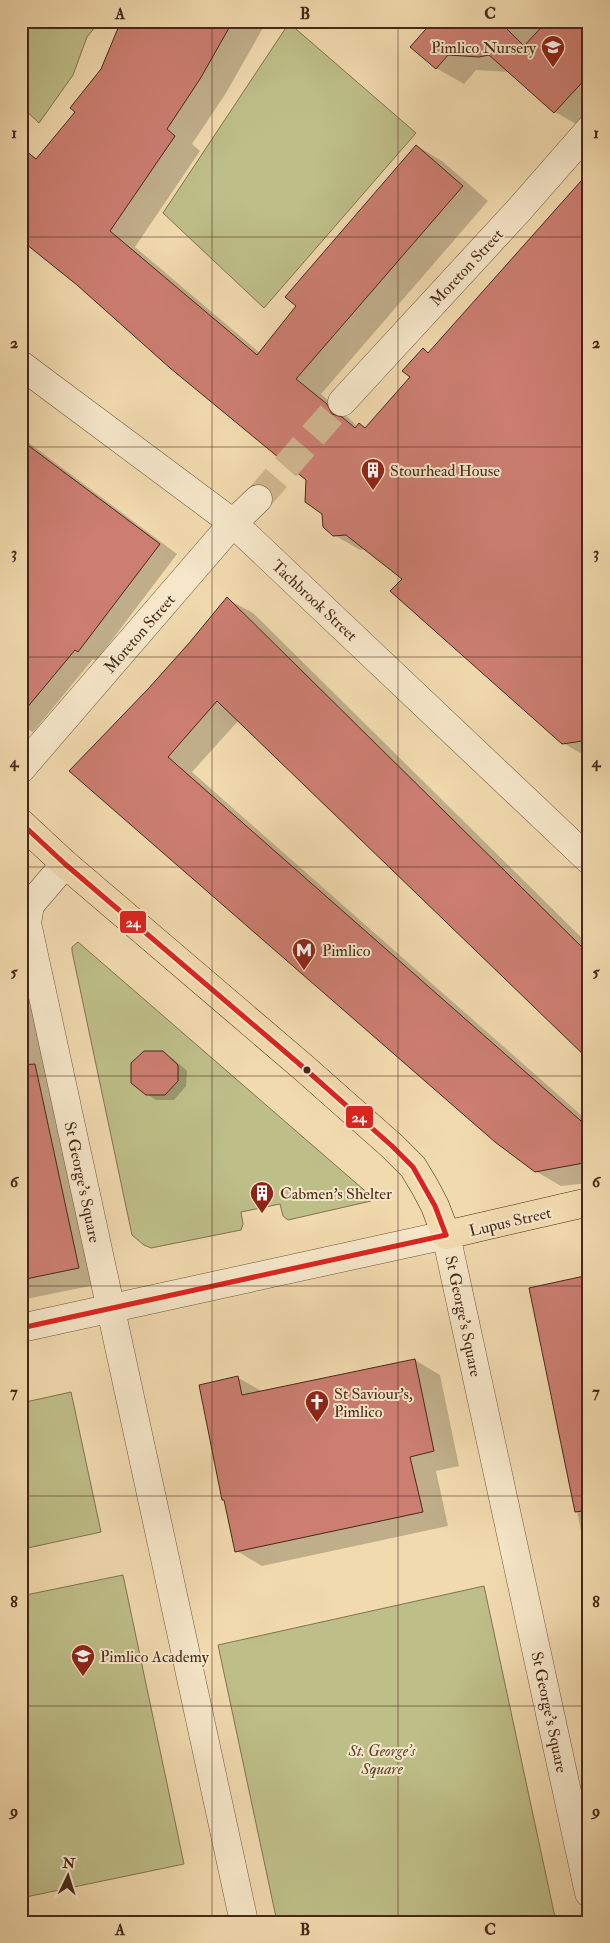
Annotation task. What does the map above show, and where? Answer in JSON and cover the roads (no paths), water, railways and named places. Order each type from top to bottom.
[{"type":"main road","name":"St George's Square","points":[[21,823],[64,864],[292,1057],[392,1146],[413,1167],[435,1206],[446,1236]]},
{"type":"main road","name":"Lupus Street","points":[[446,1236],[589,1202]]},
{"type":"street","name":"Moreton Street","points":[[342,402],[518,211],[589,130]]},
{"type":"street","name":"Tachbrook Street","points":[[21,365],[234,523],[589,860]]},
{"type":"street","name":"Moreton Street","points":[[21,769],[234,523],[258,499]]},
{"type":"street","name":"St George's Square","points":[[64,864],[30,905],[27,923],[244,1922]]},
{"type":"street","name":"St George's Square","points":[[446,1236],[589,1893]]},
{"type":"street","name":"Lupus Street","points":[[21,1328],[446,1236]]},
{"type":"tunnel","points":[[258,499],[342,402]]},
{"type":"place","name":"Pimlico Nursery","points":[[553,68]]},
{"type":"place","name":"Stourhead House","points":[[373,491]]},
{"type":"place","name":"Pimlico","points":[[304,971]]},
{"type":"place","name":"Cabmen's Shelter","points":[[262,1214]]},
{"type":"place","name":"St Saviour's, Pimlico","points":[[317,1423]]},
{"type":"place","name":"Pimlico Academy","points":[[83,1677]]},
{"type":"park label","name":"St. George's Square","points":[[382,1759]]}]
